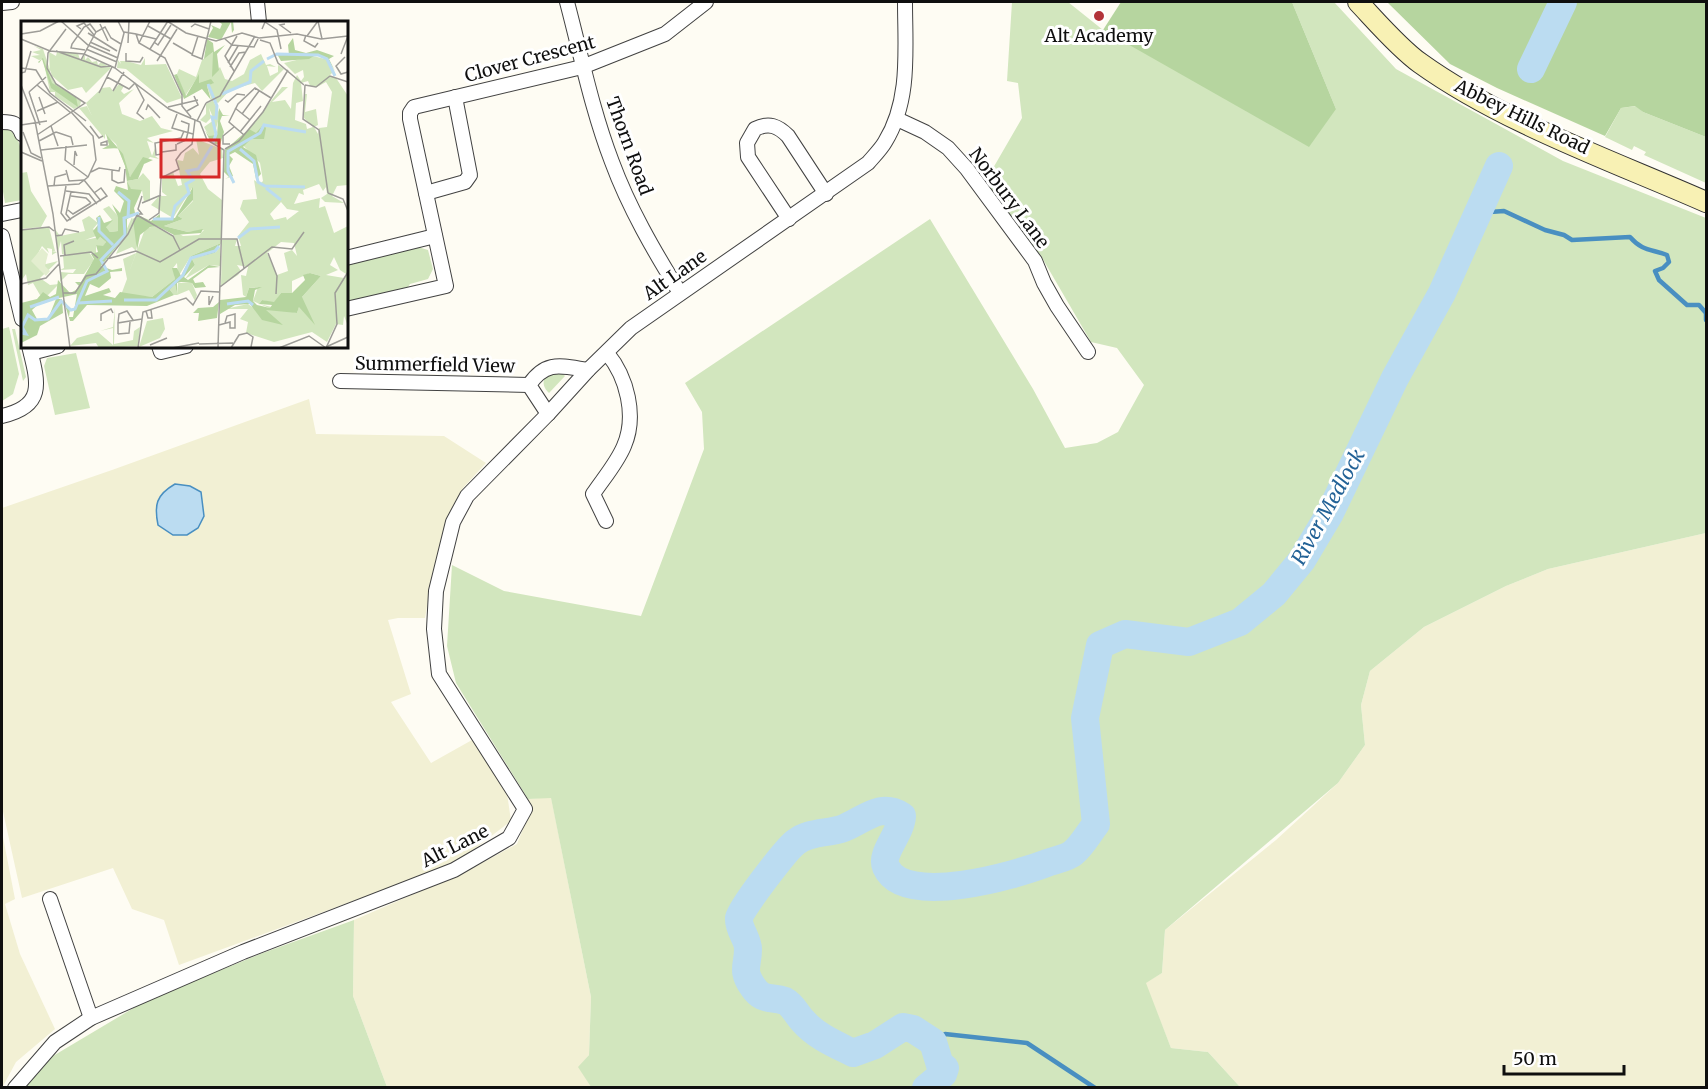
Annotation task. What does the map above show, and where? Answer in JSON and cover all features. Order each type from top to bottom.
[{"type":"main road","name":"Abbey Hills Road","points":[[1358,2],[1418,62],[1479,99],[1542,130],[1707,201]]},
{"type":"street","points":[[2,3],[12,2]]},
{"type":"street","points":[[257,2],[259,21]]},
{"type":"street","name":"Thorn Road","points":[[567,2],[582,67],[612,162],[644,235],[680,293]]},
{"type":"street","name":"Clover Crescent","points":[[426,193],[410,113],[419,105],[582,67],[665,34],[706,2]]},
{"type":"street","name":"Alt Lane","points":[[15,1088],[55,1042],[91,1018],[243,952],[454,870],[509,838],[525,809],[439,674],[434,629],[436,591],[453,522],[467,496],[631,328],[868,164],[885,143],[897,119],[902,102],[905,2]]},
{"type":"street","points":[[348,309],[446,286],[426,193],[465,182],[470,175],[454,97]]},
{"type":"street","name":"Norbury Lane","points":[[897,119],[926,132],[948,148],[967,169],[1035,261],[1057,306],[1088,352]]},
{"type":"street","points":[[2,122],[12,122],[21,132]]},
{"type":"street","points":[[789,219],[748,157],[747,143],[755,129],[768,125],[781,129],[826,194]]},
{"type":"street","points":[[2,214],[21,210]]},
{"type":"street","points":[[2,236],[21,315]]},
{"type":"street","points":[[348,258],[435,236]]},
{"type":"street","points":[[160,348],[161,352],[178,348]]},
{"type":"street","points":[[5,415],[26,405],[36,396],[38,380],[30,350]]},
{"type":"street","points":[[606,521],[593,494],[624,447],[629,430],[628,394],[616,364],[607,353]]},
{"type":"street","points":[[548,414],[529,385],[541,370],[551,366],[588,370]]},
{"type":"street","name":"Summerfield View","points":[[340,381],[529,385]]},
{"type":"street","points":[[50,899],[91,1018]]},
{"type":"shaded area","points":[[309,399],[316,434],[444,436],[486,463],[463,488],[448,517],[433,571],[425,618],[388,620],[411,694],[391,702],[431,763],[472,740],[507,793],[511,821],[456,863],[179,965],[164,920],[132,909],[113,868],[22,898],[2,807],[2,508]]},
{"type":"shaded area","points":[[1706,533],[1706,1087],[1240,1087],[1208,1052],[1171,1048],[1145,983],[1162,973],[1165,930],[1276,840],[1338,783],[1365,745],[1361,705],[1370,671],[1424,627],[1506,586],[1548,569]]},
{"type":"shaded area","points":[[551,797],[591,997],[589,1055],[579,1067],[591,1087],[387,1087],[353,996],[354,920],[467,871],[517,844],[523,829],[528,799]]},
{"type":"shaded area","points":[[2,832],[15,899],[5,904],[20,954],[55,1029],[16,1062],[2,1088]]},
{"type":"green space","points":[[1012,2],[1068,2],[1103,30],[1336,109],[1292,2],[1334,2],[1396,69],[1563,161],[1706,218],[1706,533],[1548,569],[1506,586],[1424,627],[1370,671],[1361,705],[1365,745],[1338,783],[1165,930],[1162,973],[1146,983],[1171,1048],[1208,1052],[1240,1087],[591,1087],[578,1067],[589,1055],[591,997],[551,798],[528,799],[456,683],[447,646],[452,565],[504,591],[641,616],[704,449],[702,412],[685,383],[930,219],[1033,389],[1065,448],[1097,443],[1118,432],[1144,385],[1117,348],[1091,342],[1041,256],[985,182],[1022,118],[1018,83],[1007,81]]},
{"type":"green space","points":[[1121,2],[1292,2],[1336,109],[1309,147],[1103,30]]},
{"type":"green space","points":[[1387,2],[1706,2],[1706,137],[1643,112],[1635,106],[1621,108],[1605,136],[1497,88],[1450,64]]},
{"type":"green space","points":[[1636,106],[1643,112],[1706,137],[1706,183],[1644,155],[1646,152],[1634,146],[1632,150],[1605,137],[1621,108]]},
{"type":"green space","points":[[7,128],[14,134],[21,151],[21,200],[5,203],[2,186],[2,129]]},
{"type":"green space","points":[[418,247],[428,250],[433,269],[428,279],[410,284],[408,287],[348,302],[348,264]]},
{"type":"green space","points":[[9,327],[19,374],[13,394],[2,401],[2,329]]},
{"type":"green space","points":[[12,329],[15,329],[26,377],[23,381]]},
{"type":"green space","points":[[76,353],[90,408],[55,415],[44,366],[47,358]]},
{"type":"green space","points":[[551,374],[565,376],[549,393],[544,382],[545,377]]},
{"type":"green space","points":[[354,920],[353,996],[387,1087],[23,1088],[53,1056],[147,1000],[260,954]]},
{"type":"water","points":[[175,484],[190,486],[201,492],[204,516],[198,528],[187,535],[173,535],[158,525],[156,512],[158,501],[164,492]]},
{"type":"waterway","name":"River Medlock","points":[[1531,69],[1563,2]]},
{"type":"waterway","name":"River Medlock","points":[[926,1088],[943,1074],[945,1068],[940,1065],[933,1042],[913,1029],[903,1027],[875,1045],[853,1053],[814,1031],[785,1001],[764,997],[757,992],[747,976],[748,949],[739,922],[747,903],[784,855],[801,838],[838,830],[879,812],[894,812],[902,816],[885,862],[886,867],[897,879],[914,885],[937,887],[987,880],[1064,858],[1076,850],[1096,824],[1085,718],[1100,645],[1125,634],[1189,642],[1240,622],[1274,594],[1302,560],[1330,513],[1395,378],[1442,293],[1499,166]]},
{"type":"waterway","points":[[1474,222],[1485,220],[1490,212],[1504,211],[1572,240],[1630,237],[1643,247],[1667,255],[1669,262],[1663,268],[1655,271],[1659,280],[1687,305],[1699,305],[1706,313],[1706,320]]},
{"type":"waterway","points":[[933,1042],[945,1034],[1027,1043],[1095,1088]]},
{"type":"place","name":"Alt Academy","points":[[1099,16]]}]
